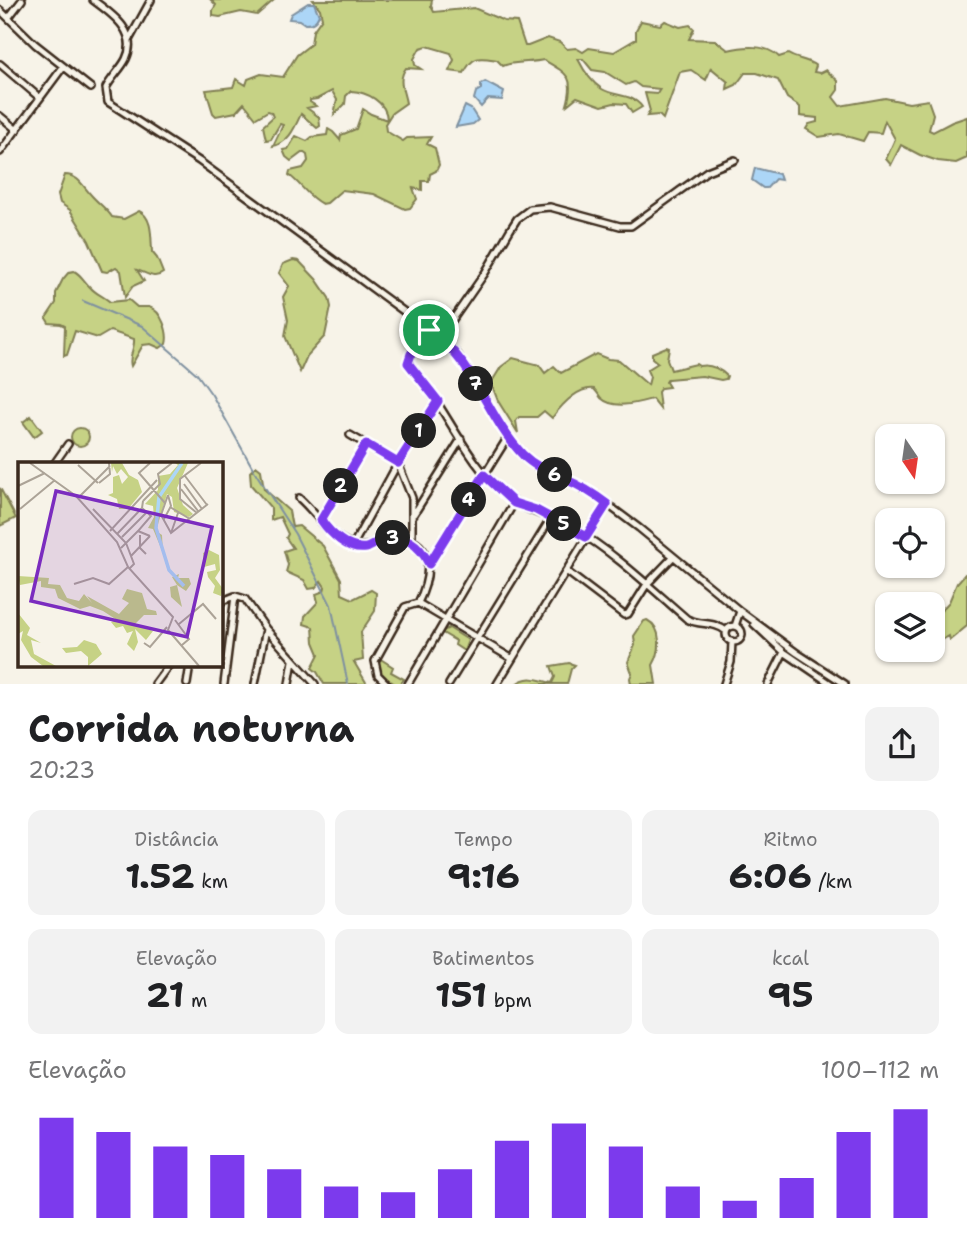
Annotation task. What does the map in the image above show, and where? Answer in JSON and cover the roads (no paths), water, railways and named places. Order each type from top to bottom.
[{"type":"street","points":[[9,17],[22,0]]},
{"type":"street","points":[[93,0],[118,19],[129,40]]},
{"type":"street","points":[[151,0],[129,40],[126,60],[110,80],[106,93],[108,102],[199,161],[440,338],[458,355],[508,438],[536,466],[566,479],[607,504],[740,611],[845,684]]},
{"type":"street","points":[[0,10],[35,44],[91,89]]},
{"type":"street","points":[[0,64],[40,98]]},
{"type":"street","points":[[0,152],[63,67]]},
{"type":"street","points":[[0,116],[17,130]]},
{"type":"street","points":[[440,338],[485,273],[517,219],[530,209],[550,207],[620,226],[631,226],[707,172],[735,160]]},
{"type":"street","points":[[429,330],[411,354],[408,363],[438,401],[484,475],[514,503],[551,518],[586,537],[648,584],[687,619],[693,623],[712,623],[726,631],[728,639],[732,641]]},
{"type":"street","points":[[353,545],[398,463],[438,401]]},
{"type":"street","points":[[350,435],[398,463],[412,498],[412,542]]},
{"type":"street","points":[[387,684],[378,675],[375,661],[405,607],[418,603],[426,586],[429,564],[508,438]]},
{"type":"street","points":[[413,516],[461,439]]},
{"type":"street","points":[[55,462],[68,444]]},
{"type":"street","points":[[321,520],[366,444]]},
{"type":"street","points":[[299,498],[330,533],[353,545],[368,548],[392,538],[412,542],[425,555],[429,564]]},
{"type":"street","points":[[412,498],[422,499]]},
{"type":"street","points":[[408,684],[514,503]]},
{"type":"street","points":[[497,684],[607,504]]},
{"type":"street","points":[[449,684],[551,518]]},
{"type":"street","points":[[566,571],[624,615],[628,614],[648,584],[673,557]]},
{"type":"street","points":[[222,601],[235,596],[245,599],[266,629],[315,684]]},
{"type":"street","points":[[224,684],[235,596]]},
{"type":"street","points":[[418,603],[511,658]]},
{"type":"street","points":[[740,611],[784,652],[831,684]]},
{"type":"street","points":[[735,626],[740,611]]},
{"type":"street","points":[[726,631],[735,626]]},
{"type":"street","points":[[735,626],[741,634]]},
{"type":"street","points":[[732,641],[740,639],[747,629],[756,626]]},
{"type":"street","points":[[256,684],[266,629]]},
{"type":"street","points":[[724,684],[729,672],[732,641]]},
{"type":"street","points":[[768,684],[784,652]]},
{"type":"street","points":[[289,684],[293,661]]},
{"type":"street","points":[[155,684],[168,666]]},
{"type":"street","points":[[187,684],[190,666]]},
{"type":"street","points":[[815,684],[818,677],[827,673]]},
{"type":"water","points":[[308,3],[314,3],[319,15],[315,21],[305,24],[289,19],[291,14]]},
{"type":"water","points":[[485,82],[504,92],[502,100],[488,99],[481,107],[474,99],[476,92],[481,89],[481,84]]},
{"type":"water","points":[[465,106],[471,109],[478,120],[473,124],[456,127]]},
{"type":"water","points":[[755,168],[779,174],[781,180],[775,179],[767,188],[763,188],[752,180]]},
{"type":"waterway","points":[[83,301],[142,326],[197,374],[212,395],[255,472],[295,534],[331,605],[348,684]]}]
